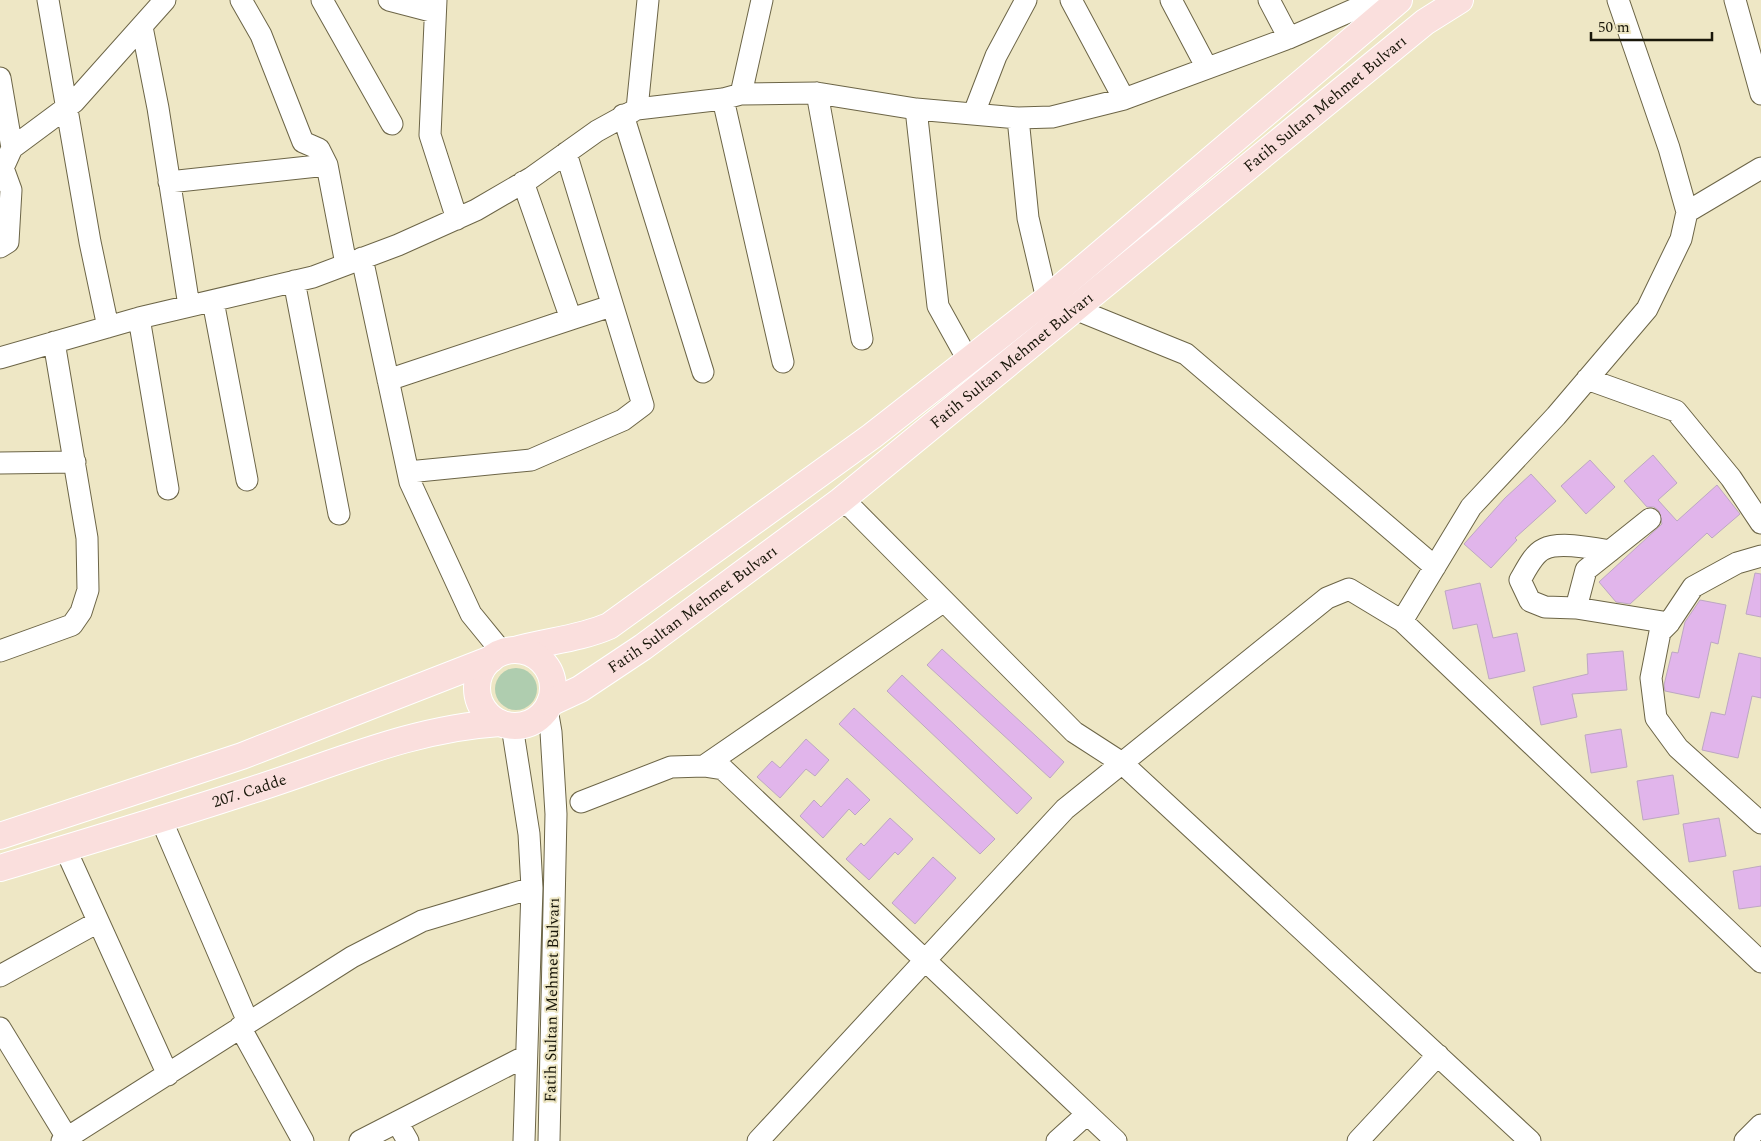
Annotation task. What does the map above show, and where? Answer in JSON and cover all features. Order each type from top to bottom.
[{"type":"main road","name":"Fatih Sultan Mehmet Bulvarı","points":[[502,654],[545,642],[586,636],[610,626],[872,436],[1047,299],[1399,0]]},
{"type":"main road","name":"Fatih Sultan Mehmet Bulvarı","points":[[548,706],[643,648],[840,502],[1425,22],[1460,0]]},
{"type":"main road","points":[[0,836],[242,756],[502,654],[527,652],[538,658],[546,667],[551,678],[553,690],[548,706],[538,719],[526,725],[506,725],[490,716],[482,706],[478,694],[478,681],[482,669],[502,654]]},
{"type":"main road","name":"207. Cadde","points":[[0,868],[162,818],[386,745],[446,728],[506,725]]},
{"type":"street","points":[[48,0],[68,106],[90,242],[108,327]]},
{"type":"street","points":[[0,247],[8,242],[11,190],[2,169],[12,148],[68,106],[165,0]]},
{"type":"street","points":[[241,0],[261,35],[303,142],[319,149],[327,165],[388,380],[410,482],[472,614],[502,654]]},
{"type":"street","points":[[322,0],[392,124]]},
{"type":"street","points":[[389,0],[435,6],[430,135],[457,219]]},
{"type":"street","points":[[648,0],[630,112],[703,372]]},
{"type":"street","points":[[762,0],[732,96],[783,362]]},
{"type":"street","points":[[974,112],[996,56],[1026,0]]},
{"type":"street","points":[[1071,0],[1124,99]]},
{"type":"street","points":[[1171,0],[1206,68]]},
{"type":"street","points":[[1270,0],[1289,38]]},
{"type":"street","points":[[0,358],[138,318],[294,281],[354,261],[476,210],[523,182],[630,112],[732,96],[817,92],[916,109],[974,112],[1018,118],[1052,117],[1124,99],[1289,38],[1376,0]]},
{"type":"street","points":[[1402,621],[1471,507],[1588,379],[1647,309],[1681,239],[1687,212],[1669,148],[1618,0]]},
{"type":"street","points":[[1735,0],[1761,94]]},
{"type":"street","points":[[142,27],[189,306]]},
{"type":"street","points":[[0,78],[12,148]]},
{"type":"street","points":[[817,92],[862,339]]},
{"type":"street","points":[[916,109],[938,306],[968,360]]},
{"type":"street","points":[[1018,118],[1028,218],[1047,299]]},
{"type":"street","points":[[408,472],[531,460],[623,420],[643,405],[611,306],[566,153]]},
{"type":"street","points":[[169,182],[327,165]]},
{"type":"street","points":[[1687,212],[1761,168]]},
{"type":"street","points":[[523,182],[571,319]]},
{"type":"street","points":[[294,281],[339,514]]},
{"type":"street","points":[[213,301],[247,480]]},
{"type":"street","points":[[388,380],[611,306]]},
{"type":"street","points":[[1075,309],[1186,354],[1435,567]]},
{"type":"street","points":[[138,318],[168,489]]},
{"type":"street","points":[[0,651],[72,625],[81,612],[88,590],[87,538],[54,342]]},
{"type":"street","points":[[1588,379],[1676,411],[1731,478],[1761,523]]},
{"type":"street","points":[[0,463],[75,462]]},
{"type":"street","points":[[840,502],[852,508],[1074,732],[1122,763],[1530,1141]]},
{"type":"street","points":[[1576,608],[1586,570],[1650,519]]},
{"type":"street","points":[[1610,551],[1577,545],[1544,549],[1529,564],[1520,580],[1530,601],[1545,607],[1576,608],[1669,623]]},
{"type":"street","points":[[1761,556],[1737,563],[1693,587],[1669,623],[1660,632],[1651,678],[1656,718],[1678,748],[1761,824]]},
{"type":"street","points":[[758,1141],[926,962],[1065,809],[1327,598],[1349,590],[1402,621],[1761,962]]},
{"type":"street","points":[[704,766],[944,601]]},
{"type":"street","name":"Fatih Sultan Mehmet Bulvarı","points":[[548,706],[556,814],[549,1141]]},
{"type":"street","name":"Fatih Sultan Mehmet Bulvarı","points":[[506,725],[529,834],[532,888],[524,1141]]},
{"type":"street","points":[[581,802],[670,767],[704,766],[723,769],[1116,1141]]},
{"type":"street","points":[[162,818],[244,1024],[303,1141]]},
{"type":"street","points":[[65,848],[168,1075]]},
{"type":"street","points":[[0,1028],[66,1140],[244,1024],[352,957],[422,921],[532,888]]},
{"type":"street","points":[[0,976],[98,922]]},
{"type":"street","points":[[1358,1141],[1438,1055]]},
{"type":"street","points":[[360,1141],[526,1056]]},
{"type":"street","points":[[1057,1141],[1087,1114]]},
{"type":"street","points":[[397,1122],[408,1141]]},
{"type":"street","points":[[1745,1141],[1761,1125]]},
{"type":"green space","points":[[520,668],[528,671],[534,677],[537,689],[534,701],[528,707],[512,710],[504,707],[498,701],[495,685],[498,677],[504,671]]},
{"type":"building","points":[[1653,455],[1677,483],[1658,500],[1677,521],[1717,485],[1740,514],[1712,538],[1707,533],[1630,604],[1616,602],[1599,582],[1662,524],[1659,511],[1654,507],[1647,507],[1624,481]]},
{"type":"building","points":[[1590,460],[1615,487],[1586,514],[1561,486]]},
{"type":"building","points":[[1531,474],[1556,501],[1515,538],[1517,540],[1491,568],[1464,544],[1505,498]]},
{"type":"building","points":[[1755,573],[1761,574],[1761,617],[1746,614]]},
{"type":"building","points":[[1480,583],[1493,638],[1517,633],[1525,671],[1489,679],[1477,624],[1453,629],[1445,591]]},
{"type":"building","points":[[1700,600],[1726,605],[1718,644],[1711,642],[1699,698],[1665,691],[1664,685],[1672,652],[1678,653],[1685,622]]},
{"type":"building","points":[[942,649],[1064,762],[1050,778],[927,665]]},
{"type":"building","points":[[1623,651],[1627,690],[1572,694],[1577,717],[1541,725],[1533,687],[1588,674],[1587,654]]},
{"type":"building","points":[[1739,653],[1761,658],[1761,698],[1752,696],[1738,758],[1702,750],[1711,712],[1725,715]]},
{"type":"building","points":[[902,675],[1032,798],[1017,814],[887,691]]},
{"type":"building","points":[[854,708],[995,839],[980,854],[839,724]]},
{"type":"building","points":[[1621,729],[1627,767],[1591,773],[1585,735]]},
{"type":"building","points":[[806,739],[829,760],[815,776],[806,769],[780,798],[757,777],[772,761],[780,768]]},
{"type":"building","points":[[1673,775],[1679,814],[1643,820],[1637,781]]},
{"type":"building","points":[[847,778],[870,800],[855,815],[849,809],[823,838],[800,816],[814,800],[821,807]]},
{"type":"building","points":[[890,818],[913,839],[898,855],[895,852],[869,880],[846,859],[861,843],[864,846]]},
{"type":"building","points":[[1719,818],[1726,856],[1689,862],[1683,824]]},
{"type":"building","points":[[933,857],[956,878],[915,924],[892,903]]},
{"type":"building","points":[[1761,866],[1761,906],[1739,909],[1733,871]]}]
